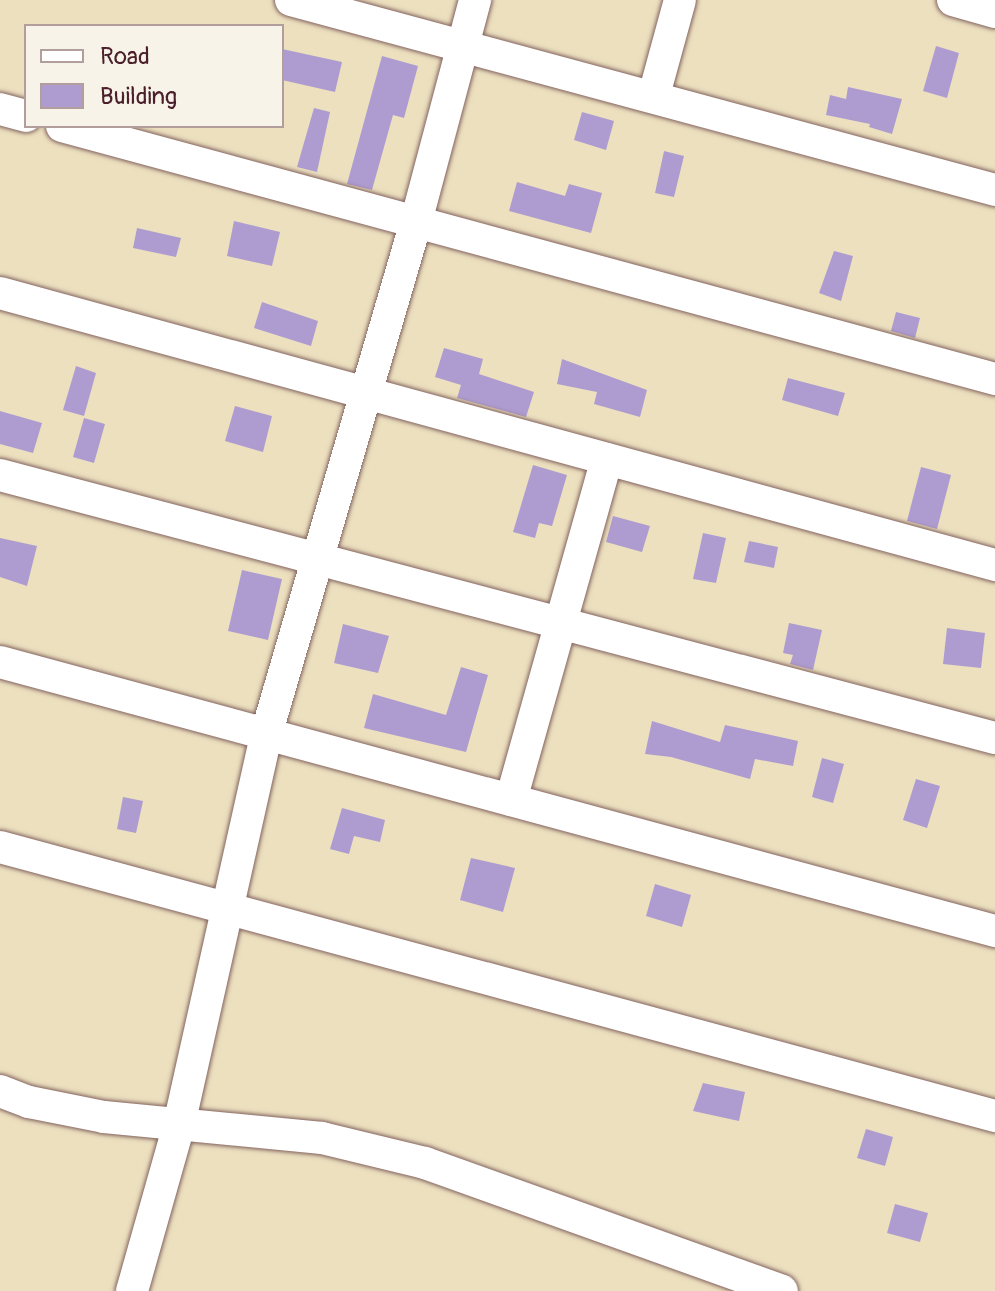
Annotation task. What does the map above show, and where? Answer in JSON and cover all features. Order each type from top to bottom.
[{"type":"street","points":[[291,0],[654,95],[995,190]]},
{"type":"street","points":[[132,1291],[179,1125],[266,735],[416,222],[475,0]]},
{"type":"street","points":[[654,95],[680,0]]},
{"type":"street","points":[[953,0],[995,12]]},
{"type":"street","points":[[0,109],[24,115]]},
{"type":"street","points":[[69,128],[995,379]]},
{"type":"street","points":[[0,293],[995,565]]},
{"type":"street","points":[[511,800],[607,459]]},
{"type":"street","points":[[0,475],[995,738]]},
{"type":"street","points":[[0,662],[995,931]]},
{"type":"street","points":[[0,847],[995,1116]]},
{"type":"street","points":[[0,1091],[29,1102],[104,1117],[322,1138],[425,1163],[782,1291]]},
{"type":"building","points":[[936,46],[959,53],[947,98],[923,91]]},
{"type":"building","points":[[284,49],[342,62],[335,92],[284,80]]},
{"type":"building","points":[[382,56],[418,66],[404,118],[393,115],[372,190],[347,184]]},
{"type":"building","points":[[848,87],[902,99],[892,134],[869,127],[870,124],[826,115],[830,95],[846,99]]},
{"type":"building","points":[[314,108],[330,112],[317,172],[297,167]]},
{"type":"building","points":[[582,112],[614,121],[606,150],[574,140]]},
{"type":"building","points":[[664,151],[684,156],[674,197],[655,193]]},
{"type":"building","points":[[517,182],[565,196],[569,184],[602,193],[591,233],[509,211]]},
{"type":"building","points":[[234,221],[280,232],[272,266],[227,256]]},
{"type":"building","points":[[137,228],[181,238],[176,257],[133,248]]},
{"type":"building","points":[[834,251],[853,256],[841,301],[819,293]]},
{"type":"building","points":[[262,302],[318,321],[311,346],[254,328]]},
{"type":"building","points":[[896,312],[920,318],[915,338],[891,331]]},
{"type":"building","points":[[444,348],[483,359],[479,374],[534,392],[526,417],[457,398],[461,385],[435,377]]},
{"type":"building","points":[[562,359],[647,390],[640,417],[594,404],[597,392],[557,384]]},
{"type":"building","points":[[76,366],[96,373],[84,416],[63,410]]},
{"type":"building","points":[[788,378],[845,393],[838,416],[782,400]]},
{"type":"building","points":[[235,406],[272,416],[263,452],[225,441]]},
{"type":"building","points":[[0,411],[42,423],[33,453],[0,444]]},
{"type":"building","points":[[84,418],[105,424],[94,463],[73,457]]},
{"type":"building","points":[[533,465],[567,475],[552,526],[539,523],[535,538],[513,532]]},
{"type":"building","points":[[921,467],[951,475],[937,529],[907,521]]},
{"type":"building","points":[[613,516],[650,526],[642,552],[606,542]]},
{"type":"building","points":[[703,533],[726,538],[716,583],[693,579]]},
{"type":"building","points":[[0,538],[37,546],[27,586],[0,577]]},
{"type":"building","points":[[749,541],[778,547],[774,568],[744,562]]},
{"type":"building","points":[[242,570],[282,579],[268,640],[228,631]]},
{"type":"building","points":[[789,623],[822,630],[813,670],[790,664],[793,655],[783,653]]},
{"type":"building","points":[[343,624],[389,636],[378,673],[334,663]]},
{"type":"building","points":[[947,628],[985,633],[981,668],[943,664]]},
{"type":"building","points":[[461,667],[488,675],[466,752],[364,728],[373,694],[446,715]]},
{"type":"building","points":[[652,721],[720,742],[725,725],[798,741],[793,766],[755,759],[750,779],[671,757],[645,754]]},
{"type":"building","points":[[822,758],[844,764],[833,803],[812,797]]},
{"type":"building","points":[[916,779],[940,786],[927,828],[903,820]]},
{"type":"building","points":[[123,797],[143,801],[136,833],[117,829]]},
{"type":"building","points":[[342,808],[385,820],[380,842],[354,836],[349,854],[330,849]]},
{"type":"building","points":[[471,858],[515,868],[503,912],[460,900]]},
{"type":"building","points":[[655,884],[691,895],[682,927],[646,916]]},
{"type":"building","points":[[703,1083],[745,1092],[739,1121],[693,1111]]},
{"type":"building","points":[[866,1129],[893,1137],[885,1166],[857,1158]]},
{"type":"building","points":[[895,1204],[928,1213],[920,1242],[887,1233]]}]
